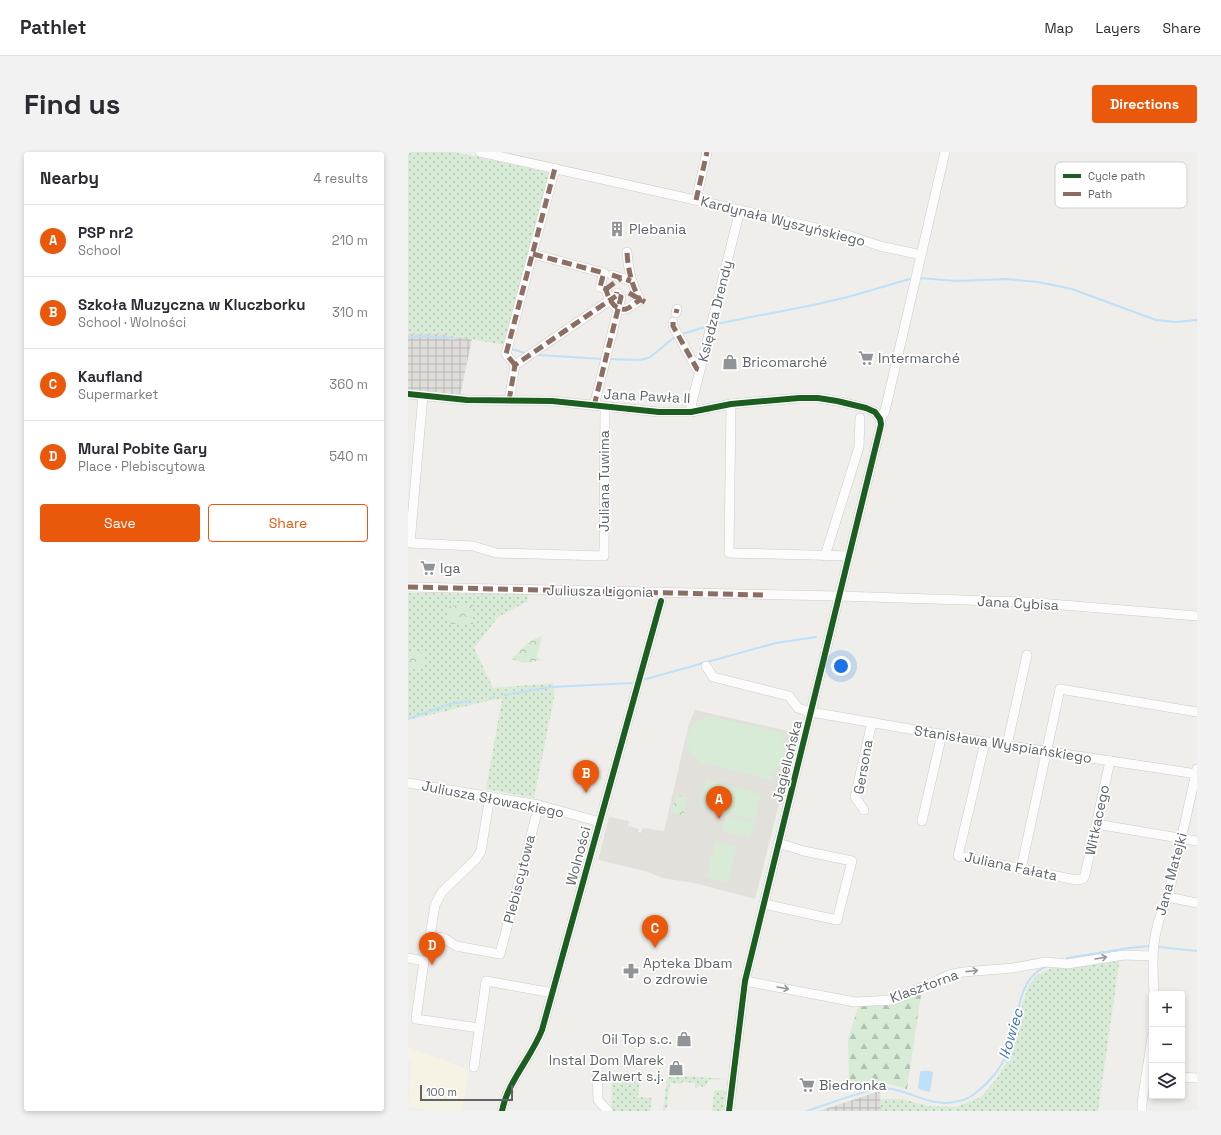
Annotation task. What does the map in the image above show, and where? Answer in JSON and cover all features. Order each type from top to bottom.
[{"type":"street","name":"Kardynała Wyszyńskiego","points":[[480,152],[740,210],[850,236],[880,246],[921,255]]},
{"type":"street","points":[[696,200],[707,152]]},
{"type":"street","points":[[880,418],[885,411],[945,152]]},
{"type":"street","points":[[515,365],[506,354],[555,168]]},
{"type":"street","name":"Księdza Drendy","points":[[691,412],[692,402],[740,210]]},
{"type":"street","points":[[594,406],[621,290],[628,268],[627,252]]},
{"type":"street","points":[[533,254],[606,275],[621,290],[643,301]]},
{"type":"street","points":[[606,275],[600,287],[621,290],[643,301]]},
{"type":"street","points":[[606,289],[621,290]]},
{"type":"street","points":[[509,401],[515,365],[621,290]]},
{"type":"street","points":[[618,308],[626,309],[643,301]]},
{"type":"street","points":[[675,315],[672,326],[697,369],[700,370]]},
{"type":"street","name":"Jana Pawła II","points":[[408,394],[467,400],[552,401],[660,412],[691,412],[731,404],[799,398],[818,398],[866,408],[875,412],[880,418]]},
{"type":"street","name":"Juliana Tuwima","points":[[423,395],[410,543],[473,546],[496,553],[604,556],[605,407]]},
{"type":"street","points":[[731,404],[729,553],[849,556]]},
{"type":"street","points":[[825,556],[859,447],[860,418]]},
{"type":"street","name":"Jagiellońska","points":[[729,1111],[744,981],[880,429],[880,418]]},
{"type":"street","name":"Juliusza Ligonia","points":[[408,587],[839,596]]},
{"type":"street","name":"Jana Cybisa","points":[[839,596],[1026,602],[1197,616]]},
{"type":"street","name":"Wolności","points":[[502,1111],[505,1097],[537,1044],[542,1030],[661,601]]},
{"type":"street","points":[[1007,745],[1027,654]]},
{"type":"street","name":"Jagiellońska","points":[[706,666],[713,677],[789,696],[798,708],[811,712]]},
{"type":"street","points":[[1022,869],[1060,689],[1197,712]]},
{"type":"street","name":"Stanisława Wyspiańskiego","points":[[811,712],[985,742],[1197,773]]},
{"type":"street","name":"Gersona","points":[[864,810],[855,797],[872,722]]},
{"type":"street","points":[[922,821],[942,734]]},
{"type":"street","name":"Juliana Fałata","points":[[985,742],[958,856],[1076,880],[1083,879]]},
{"type":"street","name":"Witkacego","points":[[1083,879],[1110,761]]},
{"type":"street","name":"Jana Matejki","points":[[1154,991],[1152,956],[1160,914],[1168,897],[1197,773]]},
{"type":"street","name":"Juliusza Słowackiego","points":[[408,783],[539,804],[600,822]]},
{"type":"street","name":"Plebiscytowa","points":[[490,796],[481,850],[476,859],[442,892],[435,905],[430,936],[444,938],[456,946],[500,954],[539,804]]},
{"type":"street","points":[[1096,824],[1197,841]]},
{"type":"street","points":[[764,904],[837,920],[852,861],[804,851],[778,843]]},
{"type":"street","points":[[1168,897],[1197,903]]},
{"type":"street","name":"Klasztorna","points":[[744,981],[855,1002],[894,1000],[949,976],[963,972],[1013,968],[1046,962],[1067,964],[1124,955],[1152,956]]},
{"type":"street","points":[[408,958],[424,961],[416,1019],[479,1028]]},
{"type":"street","points":[[474,1067],[486,981],[553,993]]},
{"type":"street","points":[[597,1061],[598,1100],[608,1111]]},
{"type":"street","points":[[1142,1111],[1149,1076]]},
{"type":"street","points":[[1185,1077],[1197,1078]]},
{"type":"shaded area","points":[[408,334],[438,334],[472,339],[460,396],[408,391]]},
{"type":"shaded area","points":[[695,710],[797,733],[755,899],[699,884],[663,878],[645,871],[598,860],[609,817],[629,821],[628,826],[639,829],[638,832],[641,833],[643,828],[664,831],[689,724]]},
{"type":"shaded area","points":[[408,1047],[466,1069],[468,1073],[462,1111],[432,1111],[408,1107],[412,1060],[408,1058]]},
{"type":"shaded area","points":[[880,1091],[881,1111],[819,1111]]},
{"type":"green space","points":[[408,152],[455,152],[551,173],[506,345],[438,334],[408,334]]},
{"type":"green space","points":[[408,593],[528,594],[528,601],[498,617],[474,648],[493,688],[553,683],[554,698],[534,798],[486,789],[502,699],[492,700],[408,720]]},
{"type":"green space","points":[[473,605],[473,624],[449,624],[449,606]]},
{"type":"green space","points":[[542,635],[537,658],[542,660],[524,663],[512,659],[526,644]]},
{"type":"green space","points":[[412,651],[420,651],[425,656],[423,667],[420,669],[412,669],[407,664],[407,656]]},
{"type":"green space","points":[[714,717],[787,734],[786,738],[780,737],[784,742],[786,754],[782,765],[767,776],[774,778],[773,780],[703,763],[695,758],[687,745],[689,731],[699,720]]},
{"type":"green space","points":[[706,780],[761,794],[755,820],[700,806]]},
{"type":"green space","points":[[676,795],[688,798],[683,816],[671,813]]},
{"type":"green space","points":[[726,815],[754,822],[750,838],[722,831]]},
{"type":"green space","points":[[716,841],[737,847],[727,883],[706,877]]},
{"type":"green space","points":[[1120,957],[1098,1111],[881,1111],[881,1099],[902,1099],[928,1106],[956,1107],[981,1097],[998,1077],[1011,1054],[1023,1002],[1029,985],[1037,975],[1052,968]]},
{"type":"green space","points":[[921,995],[907,1089],[883,1082],[849,1090],[848,1039],[858,1007]]},
{"type":"green space","points":[[668,1072],[680,1073],[680,1075],[683,1076],[726,1079],[709,1080],[705,1087],[699,1086],[695,1089],[695,1083],[670,1083],[667,1107],[663,1111]]},
{"type":"green space","points":[[612,1073],[640,1076],[638,1097],[652,1098],[650,1111],[611,1111]]},
{"type":"green space","points":[[717,1090],[726,1092],[723,1111],[712,1111],[714,1091]]},
{"type":"water","points":[[921,1071],[933,1072],[930,1092],[918,1088]]},
{"type":"waterway","points":[[716,324],[848,297],[913,278]]},
{"type":"waterway","points":[[919,278],[957,281],[1006,279],[1038,282],[1072,289],[1156,320],[1176,322],[1197,320]]},
{"type":"waterway","points":[[682,334],[705,327]]},
{"type":"waterway","points":[[408,337],[425,336],[454,339]]},
{"type":"waterway","points":[[609,359],[639,360],[649,358],[676,336]]},
{"type":"waterway","points":[[511,349],[525,353]]},
{"type":"waterway","points":[[539,355],[602,359]]},
{"type":"waterway","points":[[646,679],[776,643],[816,637]]},
{"type":"waterway","points":[[505,695],[551,687],[634,683]]},
{"type":"waterway","points":[[408,719],[450,704],[470,701]]},
{"type":"waterway","name":"Iłowiec","points":[[1067,958],[1149,946]]},
{"type":"waterway","name":"Iłowiec","points":[[1159,947],[1197,951]]},
{"type":"waterway","name":"Iłowiec","points":[[807,1111],[838,1100],[874,1090],[884,1089],[901,1091],[925,1100],[941,1103],[950,1103],[970,1097],[989,1080],[1002,1063],[1009,1050],[1023,992],[1035,973],[1045,967]]},
{"type":"marked path","points":[[696,200],[707,152]]},
{"type":"marked path","points":[[515,365],[506,354],[555,168]]},
{"type":"marked path","points":[[603,276],[600,287],[606,289],[610,300],[618,308],[626,309],[640,300],[630,276],[627,252]]},
{"type":"marked path","points":[[533,254],[604,273]]},
{"type":"marked path","points":[[612,275],[631,281]]},
{"type":"marked path","points":[[606,289],[621,278]]},
{"type":"marked path","points":[[594,406],[621,297],[616,296],[617,292]]},
{"type":"marked path","points":[[629,293],[645,302]]},
{"type":"marked path","points":[[509,401],[515,365],[616,296]]},
{"type":"marked path","points":[[676,313],[677,309]]},
{"type":"marked path","points":[[673,322],[673,326],[697,369],[700,370]]},
{"type":"marked path","points":[[408,587],[763,595]]},
{"type":"cycle path","points":[[408,394],[467,400],[552,401],[659,412],[691,412],[731,404],[799,398],[818,398],[866,408],[875,412],[880,419],[880,429],[745,981],[729,1111]]},
{"type":"cycle path","points":[[502,1111],[509,1090],[542,1030],[661,601]]},
{"type":"place","name":"Plebania","points":[[617,229]]},
{"type":"place","name":"Intermarché","points":[[866,358]]},
{"type":"place","name":"Bricomarché","points":[[730,362]]},
{"type":"place","name":"Iga","points":[[428,568]]},
{"type":"place","name":"Szkoła Muzyczna w Kluczborku","points":[[586,793]]},
{"type":"place","name":"PSP nr2","points":[[719,819]]},
{"type":"place","name":"Kaufland","points":[[655,948]]},
{"type":"place","name":"Mural Pobite Gary","points":[[432,965]]},
{"type":"place","name":"Apteka Dbam o zdrowie","points":[[631,971]]},
{"type":"place","name":"Oil Top s.c.","points":[[684,1039]]},
{"type":"place","name":"Instal Dom Marek Zalwert s.j.","points":[[676,1068]]},
{"type":"place","name":"Biedronka","points":[[807,1085]]}]
